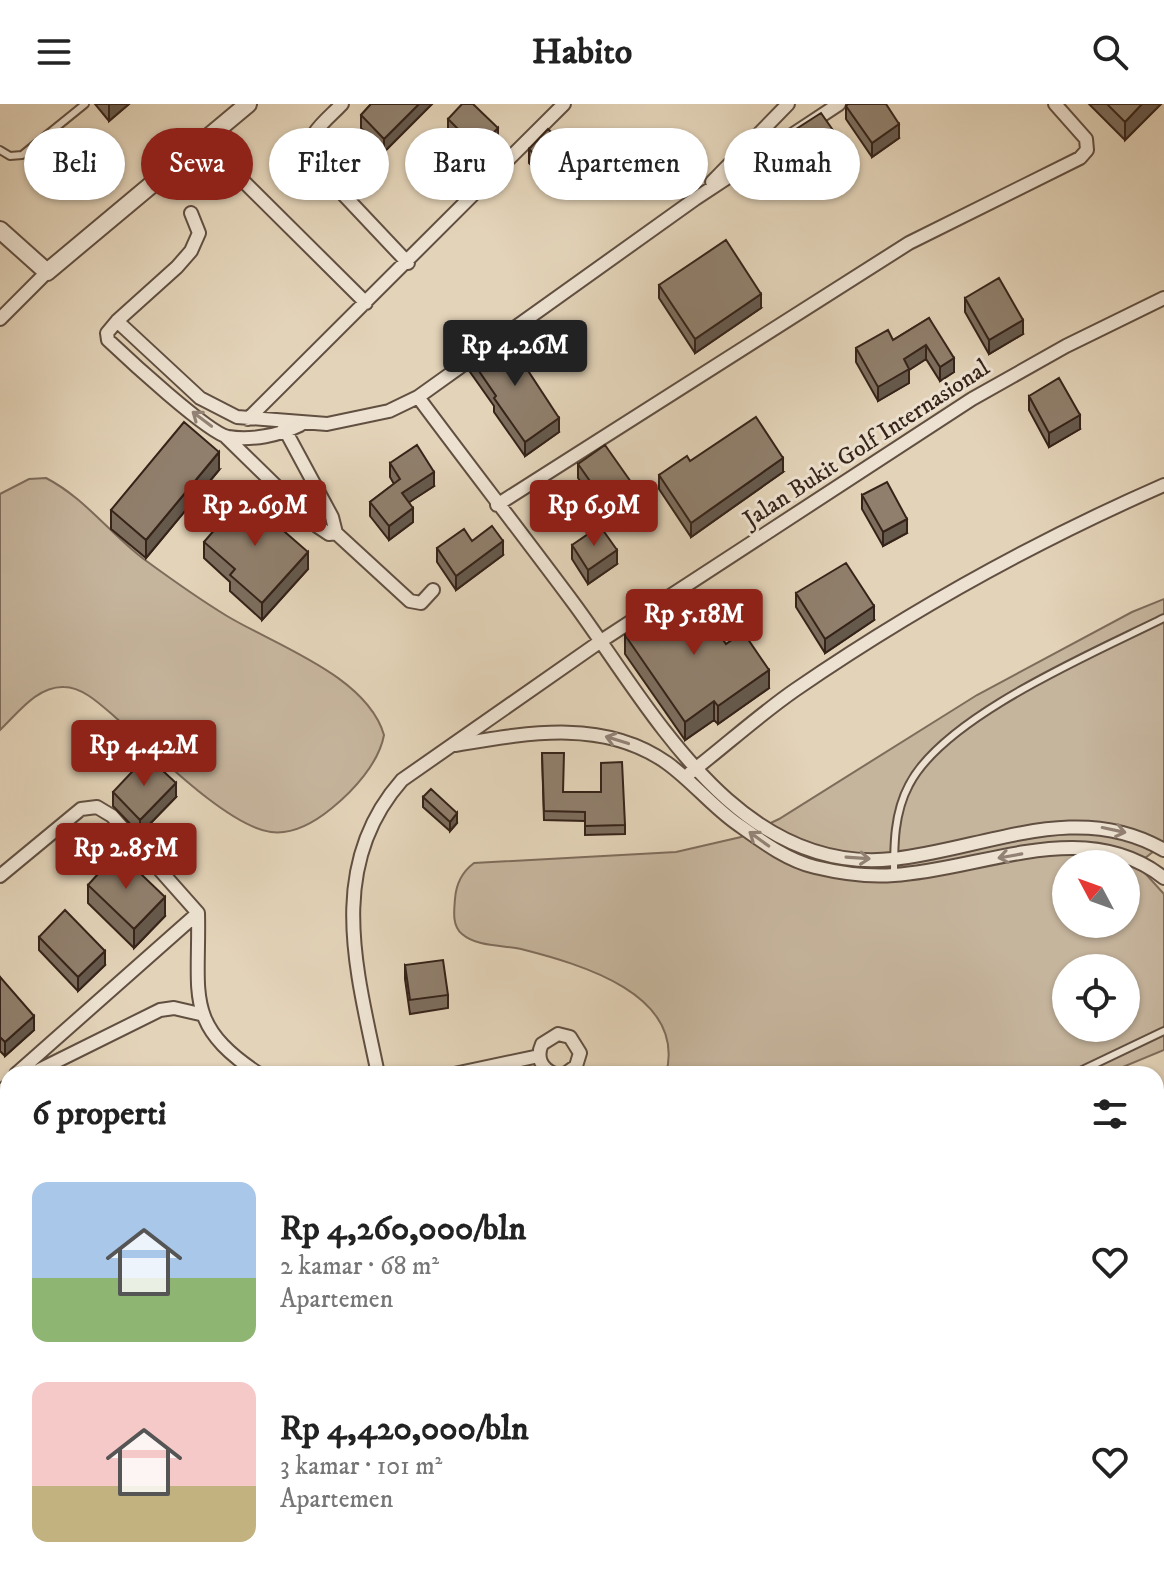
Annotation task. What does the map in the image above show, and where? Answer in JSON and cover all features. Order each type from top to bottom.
[{"type":"street","points":[[222,128],[248,104]]},
{"type":"street","points":[[342,104],[312,135],[307,148],[309,158],[408,263]]},
{"type":"street","points":[[248,419],[408,263],[564,104]]},
{"type":"street","points":[[708,186],[788,104]]},
{"type":"street","points":[[708,190],[839,104]]},
{"type":"street","points":[[497,505],[909,243],[1080,158],[1087,150],[1086,139],[1055,104]]},
{"type":"street","points":[[253,191],[366,303]]},
{"type":"street","points":[[0,319],[47,272],[141,195]]},
{"type":"street","points":[[117,321],[200,398],[227,414],[248,419],[280,419],[300,425],[358,421],[418,397],[694,200]]},
{"type":"street","points":[[191,213],[199,233],[191,251],[117,321],[107,333],[108,340],[161,388],[226,437],[323,531],[336,533]]},
{"type":"street","points":[[0,230],[47,272]]},
{"type":"street","name":"Jalan Bukit Golf Internasional","points":[[376,1066],[357,969],[354,874],[368,832],[384,801],[402,780],[601,641],[972,399],[1066,346],[1164,298]]},
{"type":"street","points":[[418,397],[601,641],[652,716],[695,769],[729,802],[785,839],[839,857],[894,859],[1035,829],[1070,827],[1103,828],[1135,835],[1164,850]]},
{"type":"street","points":[[280,419],[332,517],[336,533],[410,601],[421,603],[433,590]]},
{"type":"street","points":[[226,437],[286,432],[300,425]]},
{"type":"street","points":[[684,778],[794,691],[906,620],[1039,545],[1164,485]]},
{"type":"street","points":[[452,745],[515,735],[592,733],[640,747],[772,848],[813,867],[894,875],[1056,848],[1119,853],[1141,862],[1164,878]]},
{"type":"street","points":[[0,876],[81,809],[97,807],[112,816],[198,913],[200,1014],[225,1049],[248,1066]]},
{"type":"street","points":[[25,1066],[198,913]]},
{"type":"street","points":[[47,1066],[160,1010],[174,1008],[200,1014]]},
{"type":"street","points":[[544,1066],[539,1056],[542,1044],[551,1036],[570,1037],[578,1046],[579,1060],[573,1066]]},
{"type":"street","points":[[492,1066],[539,1056]]},
{"type":"lane","points":[[0,150],[10,156],[22,155],[85,104]]},
{"type":"lane","points":[[894,875],[897,817],[909,784],[935,748],[1029,686],[1164,618]]},
{"type":"lane","points":[[1091,1066],[1164,1031]]},
{"type":"shaded area","points":[[46,478],[73,496],[145,560],[185,589],[227,616],[317,664],[359,696],[374,714],[384,735],[371,766],[340,801],[319,818],[296,829],[271,832],[253,827],[211,801],[98,702],[71,688],[45,691],[0,730],[0,494],[29,479]]},
{"type":"shaded area","points":[[1164,599],[1164,843],[1144,859],[1144,872],[1164,894],[1164,1050],[1125,1066],[667,1066],[668,1046],[660,1023],[645,1003],[624,987],[545,955],[475,941],[462,934],[455,923],[457,888],[463,874],[474,863],[676,852],[741,837],[779,819],[977,695],[1132,612]]},
{"type":"building","points":[[371,104],[419,104],[389,134],[389,128],[373,128],[361,115]]},
{"type":"building","points":[[462,104],[473,104],[498,128],[457,128],[448,119]]},
{"type":"building","points":[[886,104],[899,124],[872,143],[846,106]]},
{"type":"building","points":[[1107,104],[1142,104],[1125,122]]},
{"type":"building","points":[[821,113],[831,128],[798,128]]},
{"type":"building","points":[[726,240],[761,294],[695,339],[659,285]]},
{"type":"building","points":[[999,278],[1023,320],[989,340],[965,298]]},
{"type":"building","points":[[929,318],[954,358],[940,367],[926,345],[904,359],[909,369],[878,387],[856,348],[888,330],[893,340]]},
{"type":"building","points":[[504,334],[559,418],[525,442],[470,358]]},
{"type":"building","points":[[1059,378],[1080,415],[1049,433],[1029,396]]},
{"type":"building","points":[[756,417],[783,458],[691,523],[659,475],[687,456],[690,461]]},
{"type":"building","points":[[184,422],[219,452],[146,540],[111,510]]},
{"type":"building","points":[[417,445],[434,472],[402,493],[413,508],[389,526],[370,502],[400,479],[390,463]]},
{"type":"building","points":[[605,445],[631,482],[614,494],[606,484],[597,491],[578,464]]},
{"type":"building","points":[[887,482],[907,519],[883,532],[862,495]]},
{"type":"building","points":[[247,492],[265,508],[262,512],[308,552],[262,603],[230,575],[235,569],[204,542]]},
{"type":"building","points":[[492,526],[503,541],[456,576],[437,548],[464,529],[472,541]]},
{"type":"building","points":[[600,526],[617,550],[588,570],[572,545]]},
{"type":"building","points":[[846,563],[874,606],[825,639],[796,593]]},
{"type":"building","points":[[689,591],[726,644],[743,632],[769,670],[718,706],[714,701],[685,722],[625,635]]},
{"type":"building","points":[[542,753],[564,753],[563,792],[601,792],[601,763],[622,762],[625,825],[585,826],[585,812],[544,811]]},
{"type":"building","points":[[147,756],[176,783],[140,820],[113,792]]},
{"type":"building","points":[[431,789],[457,813],[450,822],[423,797]]},
{"type":"building","points":[[118,852],[165,897],[134,929],[88,885]]},
{"type":"building","points":[[65,910],[105,951],[78,977],[39,937]]},
{"type":"building","points":[[443,960],[448,995],[410,1000],[405,965]]},
{"type":"building","points":[[0,977],[34,1016],[5,1042],[0,1037]]}]
